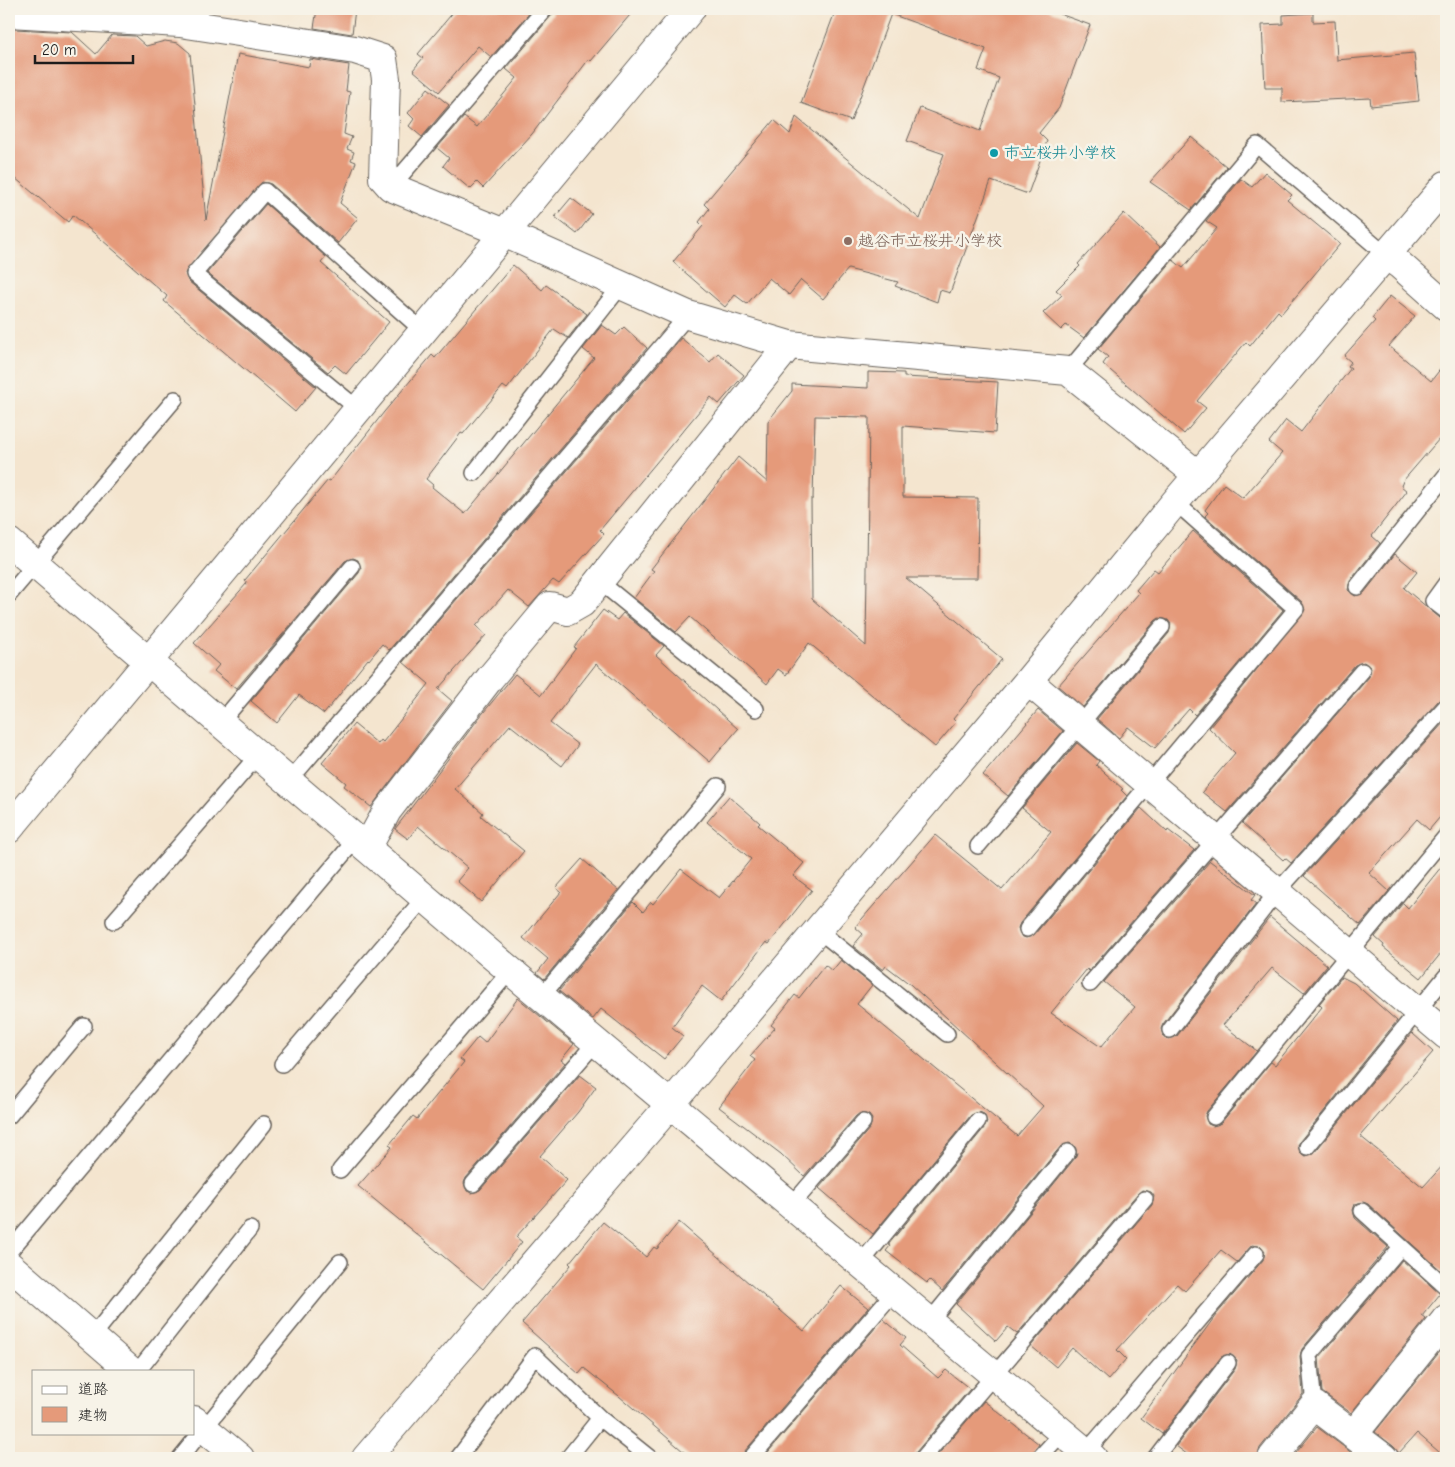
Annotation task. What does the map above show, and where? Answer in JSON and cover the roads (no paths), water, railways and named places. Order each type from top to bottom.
[{"type":"street","points":[[9,828],[691,9]]},
{"type":"street","points":[[9,13],[184,16],[355,50],[383,59],[386,78],[383,178],[391,187],[504,233],[620,287],[688,315],[790,345],[1068,371],[1198,474]]},
{"type":"street","points":[[366,1458],[670,1105],[1028,682],[1198,474],[1446,185]]},
{"type":"street","points":[[1386,255],[1400,264],[1446,306]]},
{"type":"street","points":[[362,843],[490,678],[550,606],[568,611],[582,603],[790,345]]},
{"type":"street","points":[[9,542],[510,971],[1089,1455]]},
{"type":"street","points":[[1028,682],[1276,894],[1446,1035]]},
{"type":"street","points":[[9,1265],[130,1370]]},
{"type":"street","points":[[1352,1435],[1446,1319]]},
{"type":"street","points":[[1272,1458],[1314,1404],[1384,1458]]},
{"type":"street","points":[[200,1424],[240,1458]]},
{"type":"lane","points":[[391,187],[545,9]]},
{"type":"lane","points":[[1068,371],[1257,145],[1386,255]]},
{"type":"lane","points":[[358,409],[194,274],[265,191],[423,331]]},
{"type":"lane","points":[[474,473],[620,287]]},
{"type":"lane","points":[[289,780],[688,315]]},
{"type":"lane","points":[[9,595],[175,399]]},
{"type":"lane","points":[[1357,587],[1446,475]]},
{"type":"lane","points":[[1027,929],[1296,609],[1175,502]]},
{"type":"lane","points":[[221,722],[352,567]]},
{"type":"lane","points":[[600,582],[756,709]]},
{"type":"lane","points":[[1446,583],[1433,601],[1446,611]]},
{"type":"lane","points":[[978,846],[1162,627]]},
{"type":"lane","points":[[1090,984],[1362,671]]},
{"type":"lane","points":[[1170,1030],[1276,894],[1446,706]]},
{"type":"lane","points":[[114,921],[258,754]]},
{"type":"lane","points":[[541,997],[718,786]]},
{"type":"lane","points":[[1214,1117],[1446,836]]},
{"type":"lane","points":[[9,1252],[362,843]]},
{"type":"lane","points":[[282,1064],[425,897]]},
{"type":"lane","points":[[818,930],[947,1034]]},
{"type":"lane","points":[[340,1170],[510,971]]},
{"type":"lane","points":[[1307,1147],[1446,976]]},
{"type":"lane","points":[[9,1116],[84,1026]]},
{"type":"lane","points":[[473,1184],[596,1042]]},
{"type":"lane","points":[[860,1264],[978,1121]]},
{"type":"lane","points":[[791,1206],[863,1122]]},
{"type":"lane","points":[[92,1337],[264,1124]]},
{"type":"lane","points":[[929,1322],[1068,1152]]},
{"type":"lane","points":[[924,1458],[1145,1200]]},
{"type":"lane","points":[[1362,1211],[1446,1287]]},
{"type":"lane","points":[[139,1370],[250,1229]]},
{"type":"lane","points":[[1314,1404],[1309,1355],[1401,1246]]},
{"type":"lane","points":[[1089,1455],[1256,1254]]},
{"type":"lane","points":[[200,1424],[340,1262]]},
{"type":"lane","points":[[751,1458],[894,1292]]},
{"type":"lane","points":[[458,1458],[535,1356],[600,1418],[650,1458]]},
{"type":"lane","points":[[1155,1458],[1228,1363]]},
{"type":"lane","points":[[568,1458],[600,1418]]},
{"type":"lane","points":[[1039,1458],[1062,1433]]},
{"type":"lane","points":[[180,1458],[194,1434]]},
{"type":"place","name":"市立桜井小学校","points":[[994,153]]},
{"type":"place","name":"越谷市立桜井小学校","points":[[848,241]]}]
